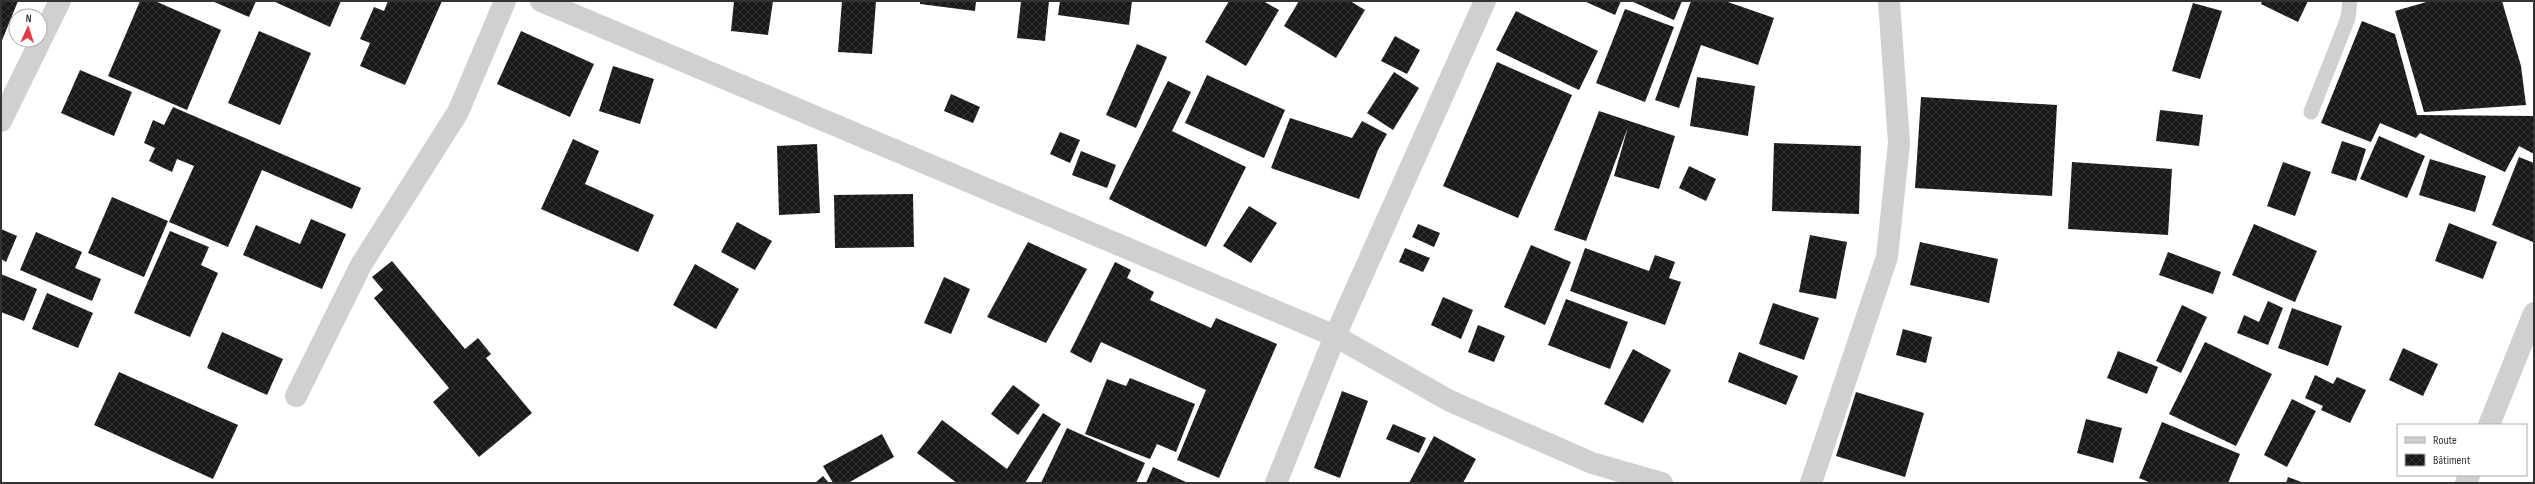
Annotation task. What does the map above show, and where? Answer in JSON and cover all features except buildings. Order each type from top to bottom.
[{"type":"street","points":[[1,121],[60,1]]},
{"type":"street","points":[[296,396],[361,265],[458,112],[505,1]]},
{"type":"street","points":[[541,1],[1335,336],[1450,401],[1592,464],[1662,483]]},
{"type":"street","points":[[1276,483],[1335,336],[1485,1]]},
{"type":"street","points":[[1811,483],[1887,257],[1899,143],[1889,1]]},
{"type":"street","points":[[2489,424],[2534,312]]},
{"type":"lane","points":[[2311,112],[2348,18],[2350,1]]}]
